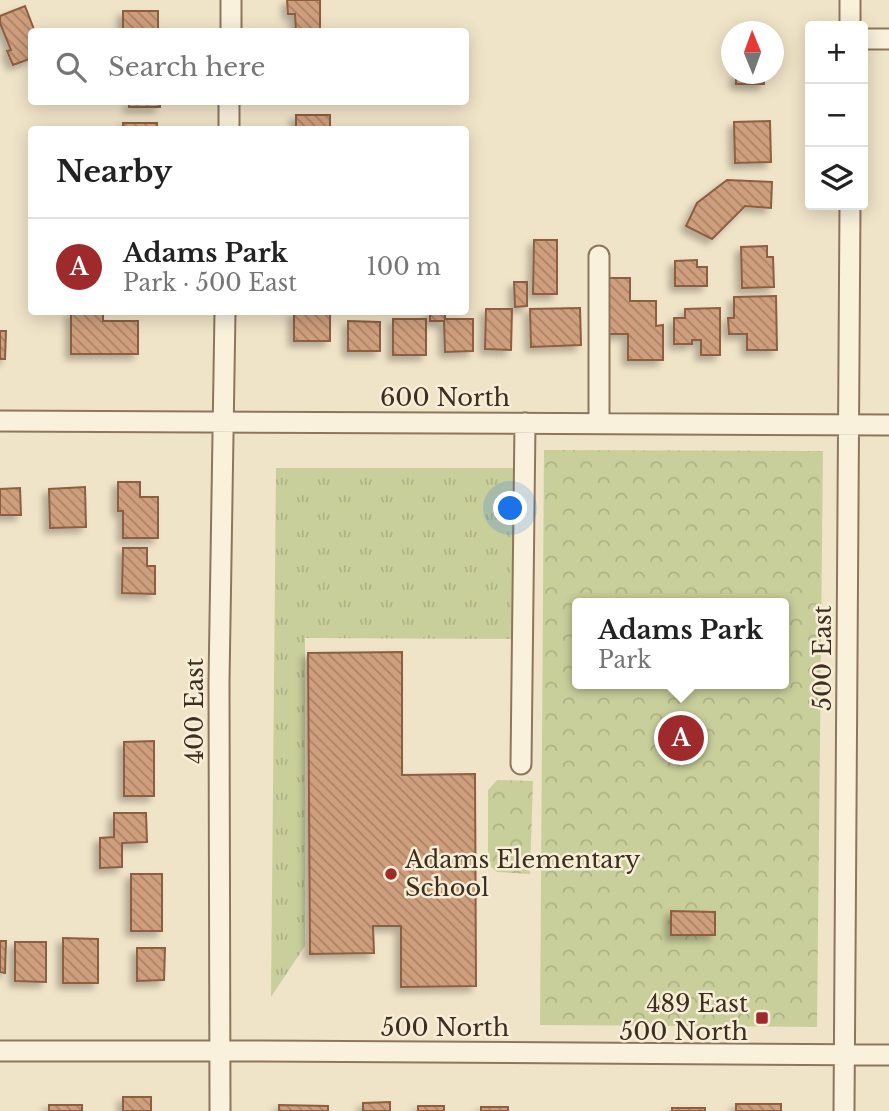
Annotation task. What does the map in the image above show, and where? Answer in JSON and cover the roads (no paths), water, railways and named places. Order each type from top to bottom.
[{"type":"street","points":[[230,28],[231,0]]},
{"type":"street","points":[[850,0],[850,21]]},
{"type":"street","points":[[868,39],[889,39]]},
{"type":"street","points":[[229,105],[229,126]]},
{"type":"street","name":"500 East","points":[[844,1111],[850,210]]},
{"type":"street","points":[[599,423],[600,256]]},
{"type":"street","name":"400 East","points":[[220,1111],[219,682],[225,315]]},
{"type":"street","name":"600 North","points":[[0,421],[889,425]]},
{"type":"street","points":[[521,764],[525,423]]},
{"type":"street","name":"500 North","points":[[0,1051],[889,1055]]},
{"type":"place","name":"Adams Park","points":[[681,738]]},
{"type":"place","name":"Adams Elementary School","points":[[391,874]]},
{"type":"place","name":"489 East 500 North","points":[[762,1018]]}]
